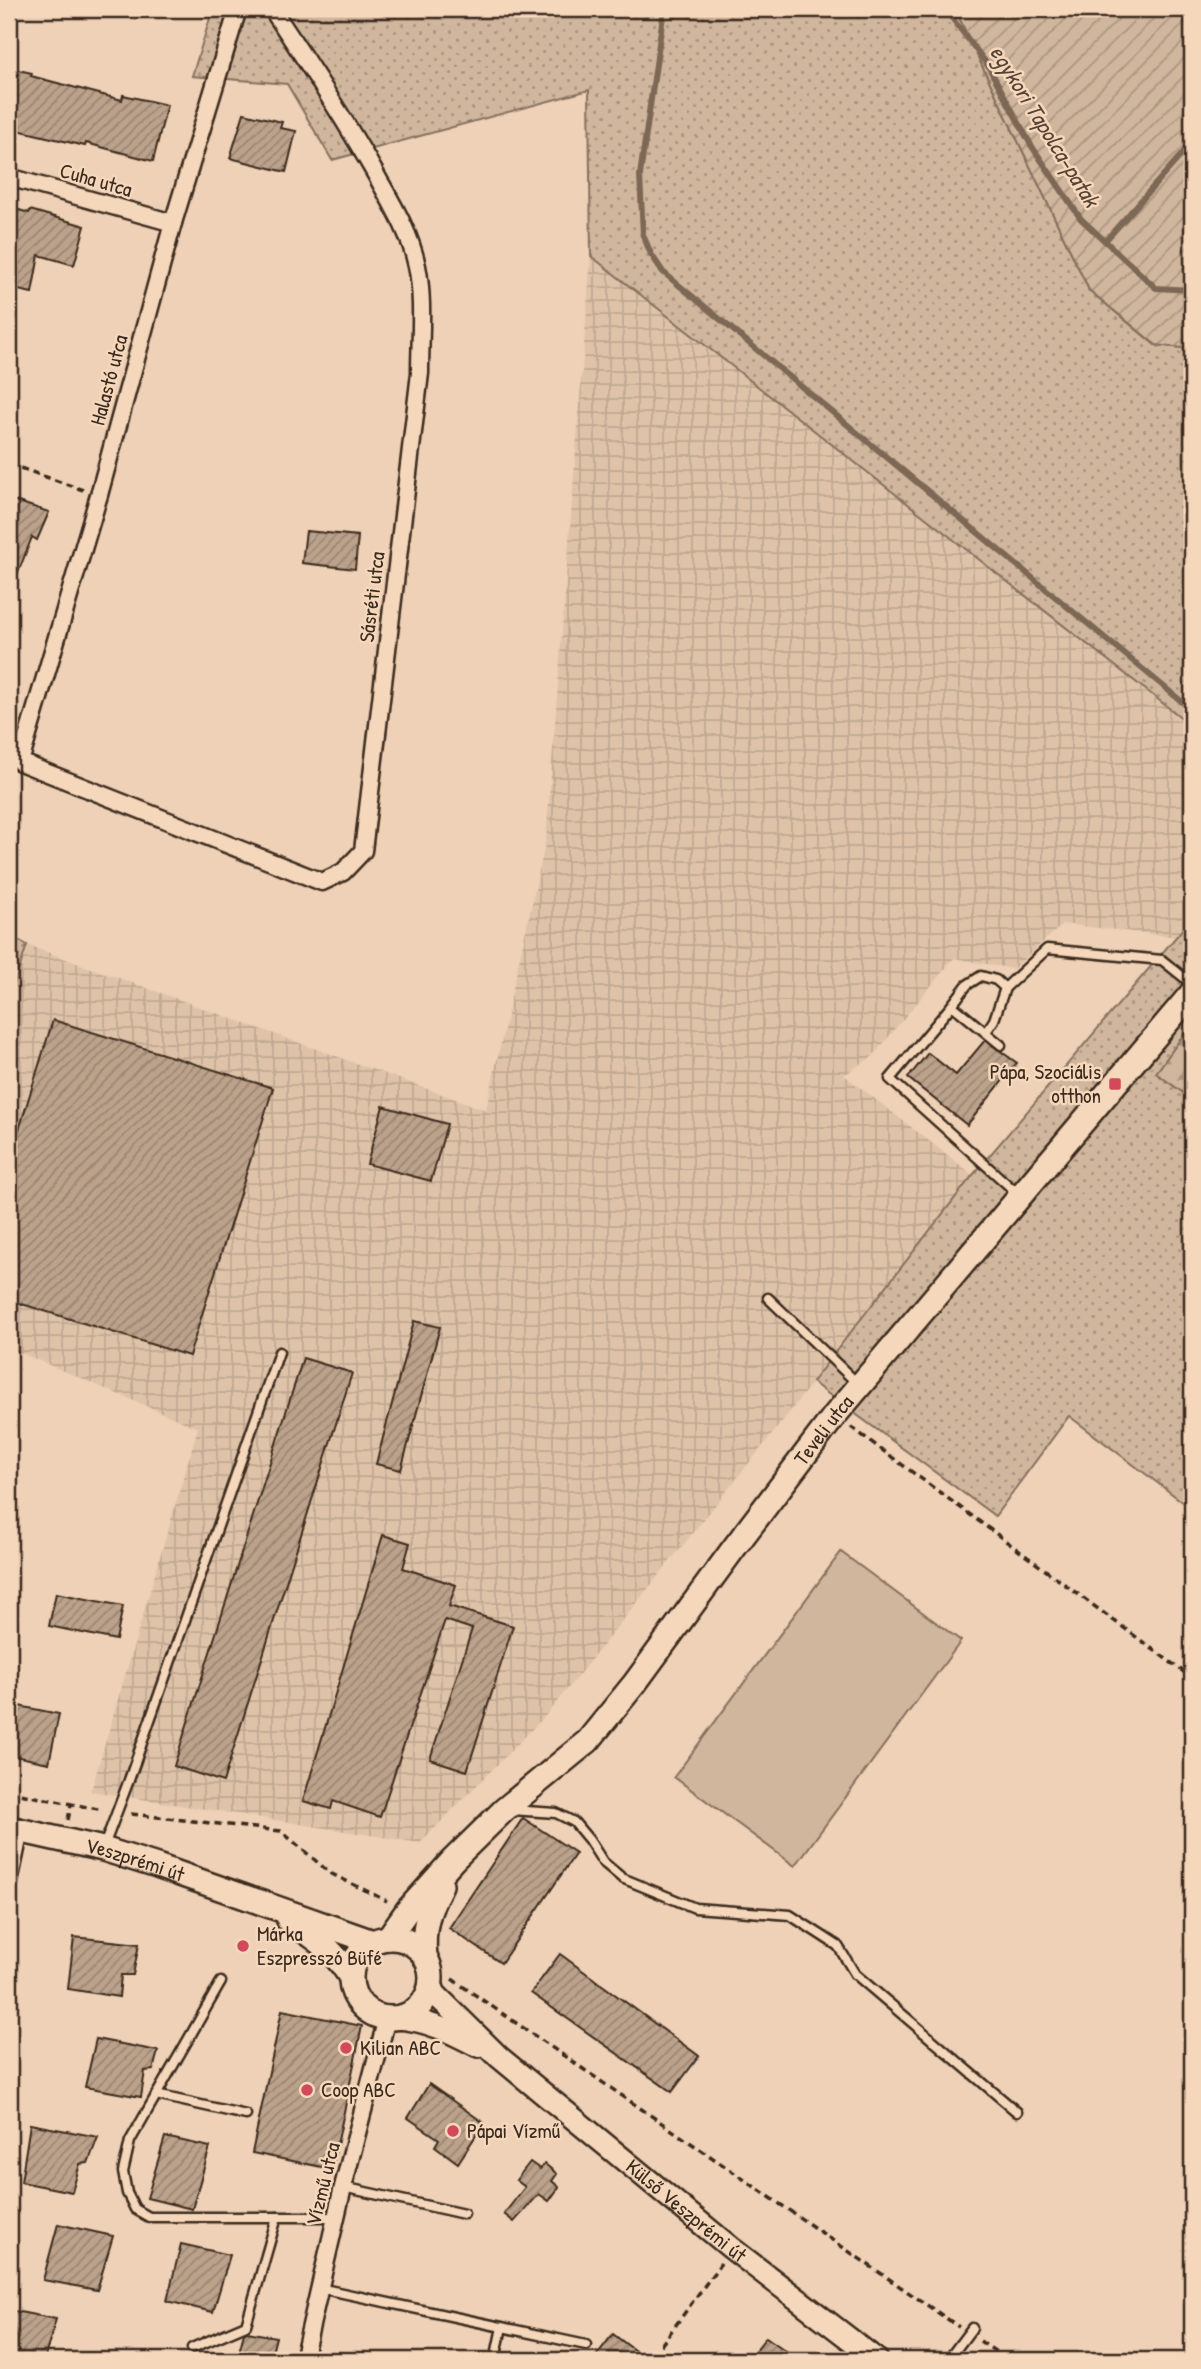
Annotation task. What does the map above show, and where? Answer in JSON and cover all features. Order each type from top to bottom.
[{"type":"main road","name":"Teveli utca","points":[[381,1940],[453,1860],[504,1810],[588,1741],[635,1683],[835,1415],[1192,993]]},
{"type":"main road","name":"Veszprémi út","points":[[15,1829],[103,1849],[381,1940]]},
{"type":"main road","name":"Teveli utca","points":[[425,1957],[423,1936],[427,1916],[453,1860]]},
{"type":"main road","name":"Veszprémi út","points":[[257,1901],[323,1943],[339,1958],[351,1976]]},
{"type":"main road","points":[[381,1940],[405,1941],[420,1950],[425,1957],[438,1976],[419,2007],[391,2018],[370,2012],[357,2001],[351,1985],[351,1976],[357,1956],[381,1940]]},
{"type":"street","name":"Halastó utca","points":[[20,762],[99,495],[173,223],[239,9]]},
{"type":"street","name":"Sásréti utca","points":[[20,762],[322,882],[343,872],[363,851],[420,373],[421,301],[418,267],[394,207],[343,116],[272,9]]},
{"type":"street","name":"Cuha utca","points":[[9,177],[173,223]]},
{"type":"street","points":[[9,1882],[15,1829]]},
{"type":"street","name":"Külső Veszprémi út","points":[[438,1976],[435,1994],[499,2057],[732,2248],[877,2360]]},
{"type":"street","name":"Külső Veszprémi út","points":[[391,2018],[413,2019],[440,2026],[499,2057]]},
{"type":"street","name":"Vízmű utca","points":[[303,2360],[335,2217],[391,2018]]},
{"type":"lane","points":[[986,1032],[994,1020],[1005,988],[1047,949],[1162,960],[1192,984]]},
{"type":"lane","points":[[1005,988],[996,981],[981,976],[967,985],[890,1079],[1020,1196]]},
{"type":"lane","points":[[952,1005],[1001,1045]]},
{"type":"lane","points":[[768,1298],[860,1386]]},
{"type":"lane","points":[[103,1849],[279,1352]]},
{"type":"lane","points":[[504,1810],[556,1813],[574,1822],[603,1862],[622,1878],[695,1908],[790,1915],[838,1946],[855,1974],[1017,2112]]},
{"type":"lane","points":[[221,1982],[130,2141],[123,2172],[127,2193],[135,2209],[149,2217],[335,2217]]},
{"type":"lane","points":[[156,2095],[246,2115]]},
{"type":"lane","points":[[343,2187],[464,2214]]},
{"type":"lane","points":[[192,2348],[246,2325],[277,2217]]},
{"type":"lane","points":[[319,2288],[586,2345]]},
{"type":"lane","points":[[495,2360],[502,2327]]},
{"type":"lane","points":[[948,2360],[970,2331]]},
{"type":"path","points":[[9,464],[99,495]]},
{"type":"path","points":[[835,1415],[1192,1678]]},
{"type":"path","points":[[9,1792],[117,1813],[281,1830],[330,1873],[407,1911]]},
{"type":"path","points":[[438,1976],[452,1979],[970,2331],[1008,2360]]},
{"type":"path","points":[[654,2355],[732,2248]]},
{"type":"shaded area","points":[[591,256],[1192,726],[1192,918],[1178,937],[1063,924],[1013,969],[954,958],[872,1057],[844,1075],[973,1175],[774,1432],[548,1713],[420,1843],[91,1791],[198,1428],[9,1348],[9,1000],[27,945],[486,1110],[546,840]]},
{"type":"green space","points":[[213,9],[955,9],[1089,290],[1155,345],[1192,349],[1192,726],[591,256],[589,90],[332,160],[287,84],[192,76]]},
{"type":"green space","points":[[955,9],[1187,9],[1192,12],[1192,349],[1156,345],[1089,290]]},
{"type":"green space","points":[[1192,918],[1192,1023],[1156,1073],[1192,1099],[1192,1509],[1069,1416],[995,1516],[812,1382],[973,1175]]},
{"type":"green space","points":[[9,935],[27,945],[9,1000]]},
{"type":"green space","points":[[1192,1023],[1192,1099],[1156,1073]]},
{"type":"green space","points":[[841,1552],[961,1641],[795,1866],[674,1777]]},
{"type":"building","points":[[9,68],[122,100],[123,95],[167,105],[153,161],[86,143],[85,146],[9,128]]},
{"type":"building","points":[[244,113],[282,122],[280,128],[296,131],[286,172],[230,158]]},
{"type":"building","points":[[9,207],[29,213],[30,210],[85,226],[74,265],[39,255],[32,293],[9,288]]},
{"type":"building","points":[[9,499],[49,512],[37,540],[32,537],[10,593]]},
{"type":"building","points":[[306,531],[358,536],[355,569],[302,563]]},
{"type":"building","points":[[53,1020],[273,1088],[189,1356],[9,1300],[9,1162]]},
{"type":"building","points":[[985,1040],[1017,1063],[967,1125],[908,1078],[928,1053],[956,1075]]},
{"type":"building","points":[[383,1106],[447,1124],[431,1181],[367,1164]]},
{"type":"building","points":[[414,1321],[440,1327],[401,1470],[376,1464]]},
{"type":"building","points":[[303,1358],[352,1373],[223,1782],[174,1766]]},
{"type":"building","points":[[383,1535],[410,1543],[403,1568],[456,1585],[449,1606],[513,1626],[467,1771],[430,1759],[472,1629],[445,1620],[380,1817],[333,1801],[331,1809],[303,1801]]},
{"type":"building","points":[[56,1593],[123,1606],[116,1640],[49,1626]]},
{"type":"building","points":[[9,1704],[59,1714],[49,1763],[9,1755]]},
{"type":"building","points":[[523,1818],[576,1853],[501,1963],[449,1928]]},
{"type":"building","points":[[74,1937],[139,1944],[133,1975],[121,1975],[119,1997],[68,1989]]},
{"type":"building","points":[[560,1954],[699,2056],[672,2092],[531,1993]]},
{"type":"building","name":"Coop ABC","points":[[282,2010],[362,2026],[332,2169],[252,2153]]},
{"type":"building","points":[[96,2039],[158,2051],[153,2070],[145,2071],[141,2097],[85,2087]]},
{"type":"building","name":"Pápai Vízmű","points":[[429,2084],[484,2123],[458,2163],[435,2146],[439,2139],[408,2118]]},
{"type":"building","points":[[30,2124],[98,2137],[88,2163],[80,2164],[72,2192],[21,2182]]},
{"type":"building","points":[[165,2137],[210,2147],[192,2209],[147,2198]]},
{"type":"building","points":[[530,2162],[540,2169],[545,2164],[557,2174],[552,2181],[559,2187],[549,2201],[539,2194],[514,2222],[504,2214],[525,2187],[516,2180]]},
{"type":"building","points":[[58,2224],[113,2236],[97,2290],[43,2280]]},
{"type":"building","points":[[181,2244],[230,2255],[213,2312],[167,2301]]},
{"type":"building","points":[[9,2310],[56,2319],[45,2357],[9,2360]]},
{"type":"building","points":[[244,2333],[276,2337],[270,2360],[237,2360]]},
{"type":"building","points":[[613,2334],[647,2360],[593,2360]]},
{"type":"building","points":[[766,2337],[799,2360],[748,2360]]},
{"type":"waterway","points":[[664,9],[640,175],[643,235],[663,272],[1192,710]]},
{"type":"waterway","name":"egykori Tapolca-patak","points":[[945,9],[987,64],[1031,145],[1081,219],[1156,288],[1192,290]]},
{"type":"waterway","points":[[1105,241],[1192,143]]},
{"type":"place","name":"Pápa, Szociális otthon","points":[[1115,1084]]},
{"type":"place","name":"Márka Eszpresszó Büfé","points":[[243,1946]]},
{"type":"place","name":"Kilian ABC","points":[[346,2048]]},
{"type":"place","name":"Coop ABC","points":[[307,2090]]},
{"type":"place","name":"Pápai Vízmű","points":[[453,2131]]}]
